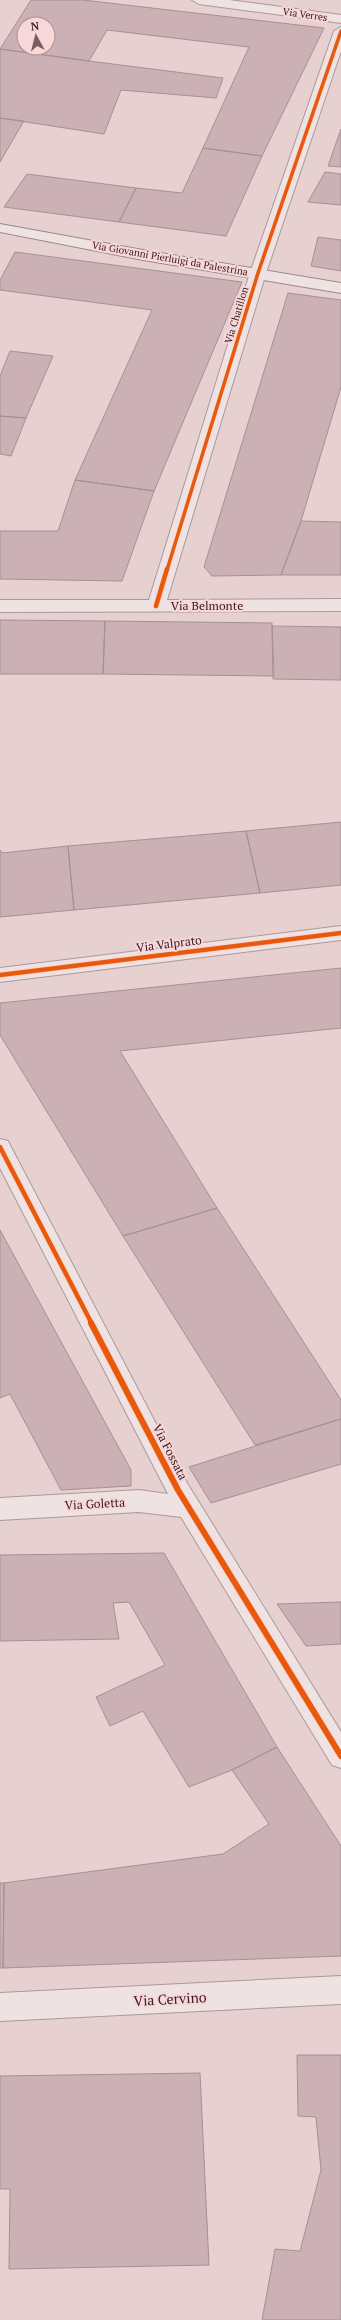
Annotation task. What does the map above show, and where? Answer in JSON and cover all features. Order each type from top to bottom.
[{"type":"street","name":"Via Verres","points":[[199,0],[341,19]]},
{"type":"street","name":"Via Chatillon","points":[[156,606],[258,273],[341,31]]},
{"type":"street","name":"Via Giovanni Pierluigi da Palestrina","points":[[0,228],[341,288]]},
{"type":"street","name":"Via Belmonte","points":[[0,606],[341,605]]},
{"type":"street","name":"Via Valprato","points":[[0,975],[341,933]]},
{"type":"street","name":"Via Fossata","points":[[0,1147],[178,1490],[341,1756]]},
{"type":"street","name":"Via Goletta","points":[[0,1509],[139,1501],[190,1508]]},
{"type":"street","name":"Via Cervino","points":[[0,2007],[341,1990]]},
{"type":"building","points":[[31,0],[83,0],[324,28],[262,156],[203,148],[249,47],[107,30],[89,61],[52,56],[56,56],[56,16],[21,16]]},
{"type":"building","points":[[16,24],[16,51],[0,49]]},
{"type":"building","points":[[0,49],[16,51],[16,56],[52,56],[223,78],[216,98],[121,90],[104,134],[0,118]]},
{"type":"building","points":[[0,118],[24,121],[0,162]]},
{"type":"building","points":[[341,129],[341,167],[328,166]]},
{"type":"building","points":[[203,148],[262,156],[226,236],[119,222],[136,188],[182,193]]},
{"type":"building","points":[[325,172],[341,174],[341,205],[308,202]]},
{"type":"building","points":[[27,174],[136,188],[119,222],[4,207]]},
{"type":"building","points":[[318,237],[341,240],[341,271],[311,266]]},
{"type":"building","points":[[15,252],[242,282],[154,491],[75,480],[152,310],[0,290],[0,280]]},
{"type":"building","points":[[288,293],[341,300],[341,387],[301,521],[281,575],[212,576],[204,567]]},
{"type":"building","points":[[10,351],[53,356],[26,418],[0,416],[0,376]]},
{"type":"building","points":[[0,416],[26,418],[11,456],[0,454]]},
{"type":"building","points":[[75,480],[154,491],[122,581],[0,579],[0,531],[58,531]]},
{"type":"building","points":[[301,521],[341,522],[341,575],[281,575]]},
{"type":"building","points":[[0,620],[105,621],[103,674],[0,674]]},
{"type":"building","points":[[105,621],[272,623],[274,676],[103,674]]},
{"type":"building","points":[[272,626],[341,627],[341,680],[273,679]]},
{"type":"building","points":[[341,822],[341,885],[260,893],[246,831]]},
{"type":"building","points":[[246,831],[260,893],[74,910],[68,846]]},
{"type":"building","points":[[68,846],[74,910],[0,917],[0,850],[2,853]]},
{"type":"building","points":[[341,968],[341,1028],[120,1051],[217,1208],[123,1236],[0,1035],[0,1003]]},
{"type":"building","points":[[217,1208],[341,1400],[341,1419],[255,1445],[123,1236]]},
{"type":"building","points":[[0,1230],[131,1470],[131,1486],[61,1490],[10,1394],[0,1398]]},
{"type":"building","points":[[341,1419],[341,1464],[211,1503],[189,1467]]},
{"type":"building","points":[[164,1553],[277,1747],[232,1770],[189,1787],[143,1711],[110,1726],[96,1697],[165,1665],[129,1602],[113,1603],[119,1639],[0,1641],[0,1555]]},
{"type":"building","points":[[341,1602],[341,1644],[306,1646],[277,1604]]},
{"type":"building","points":[[277,1747],[341,1846],[341,1956],[3,1968],[4,1883],[223,1854],[269,1824],[232,1770]]},
{"type":"building","points":[[0,1883],[4,1883],[3,1968],[0,1968]]},
{"type":"building","points":[[297,2055],[341,2055],[341,2320],[262,2320],[275,2249],[300,2251],[321,2170],[316,2117],[298,2116]]},
{"type":"building","points":[[200,2073],[209,2265],[9,2269],[10,2189],[0,2189],[0,2076]]},
{"type":"cycle path","points":[[156,606],[258,273],[341,31]]},
{"type":"cycle path","points":[[0,975],[341,933]]},
{"type":"cycle path","points":[[0,1147],[178,1490],[341,1756]]}]
